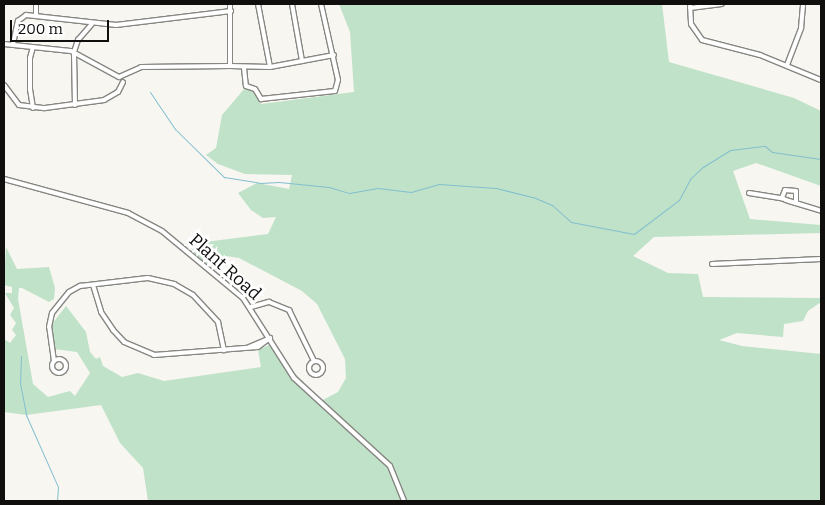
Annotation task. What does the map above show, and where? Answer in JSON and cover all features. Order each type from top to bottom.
[{"type":"street","points":[[36,4],[36,14]]},
{"type":"street","points":[[230,4],[230,66]]},
{"type":"street","points":[[258,4],[270,67]]},
{"type":"street","points":[[292,4],[302,62]]},
{"type":"street","points":[[244,68],[246,86],[255,89],[261,99],[329,93],[338,85],[334,55],[321,4]]},
{"type":"street","points":[[722,4],[690,6],[691,24],[702,40],[787,65],[821,80]]},
{"type":"street","points":[[787,65],[801,28],[803,4]]},
{"type":"street","points":[[13,44],[18,20],[36,14],[92,24],[116,25],[231,11]]},
{"type":"street","points":[[74,105],[74,52],[78,40],[92,24]]},
{"type":"street","points":[[4,44],[74,52],[120,77],[141,67],[270,67],[334,55]]},
{"type":"street","points":[[33,47],[30,82],[33,108]]},
{"type":"street","points":[[4,86],[15,103],[33,108],[74,105],[113,96],[120,90],[123,82]]},
{"type":"street","name":"Plant Road","points":[[4,179],[141,218],[230,286],[251,307],[294,378],[390,466],[404,501]]},
{"type":"street","points":[[782,198],[785,190],[794,189],[797,193],[796,203]]},
{"type":"street","points":[[749,193],[782,198],[821,211]]},
{"type":"street","points":[[712,264],[821,260]]},
{"type":"street","points":[[54,361],[49,327],[52,313],[69,292],[93,285],[148,278],[174,284],[193,295],[212,314],[221,329],[224,350]]},
{"type":"street","points":[[93,285],[101,312],[113,330],[139,350],[167,356],[249,348],[270,338]]},
{"type":"street","points":[[251,307],[269,302],[286,308],[295,320],[314,361]]},
{"type":"green space","points":[[339,4],[662,4],[669,62],[794,98],[821,111],[821,186],[756,163],[733,171],[750,219],[821,225],[821,233],[654,237],[633,256],[668,273],[698,274],[703,297],[821,298],[821,302],[808,311],[803,321],[784,324],[783,337],[737,333],[719,340],[742,346],[821,354],[821,501],[148,501],[143,468],[120,443],[101,405],[26,415],[4,412],[4,339],[10,343],[16,335],[12,330],[16,323],[10,315],[14,308],[5,293],[12,293],[12,287],[4,285],[6,247],[17,269],[49,267],[55,288],[54,299],[49,302],[22,288],[19,288],[18,299],[33,384],[48,397],[70,391],[75,396],[90,373],[77,352],[54,349],[52,324],[66,306],[86,332],[90,352],[96,359],[100,357],[103,366],[122,377],[138,373],[164,381],[261,367],[258,350],[269,345],[282,353],[290,368],[321,401],[338,392],[346,378],[345,359],[317,304],[302,291],[239,258],[226,256],[215,270],[195,254],[189,244],[268,234],[276,217],[263,218],[251,210],[238,193],[257,183],[289,189],[292,175],[245,174],[218,164],[206,155],[216,148],[222,115],[245,88],[252,91],[261,104],[354,92],[350,32]]},
{"type":"waterway","points":[[150,92],[175,129],[224,177],[260,183],[279,182],[329,187],[349,193],[378,188],[411,192],[439,184],[496,188],[533,197],[552,205],[571,222],[634,234],[679,200],[690,179],[703,167],[730,150],[765,146],[772,152],[821,159]]},
{"type":"waterway","points":[[21,356],[20,383],[26,415],[58,487],[57,501]]}]
